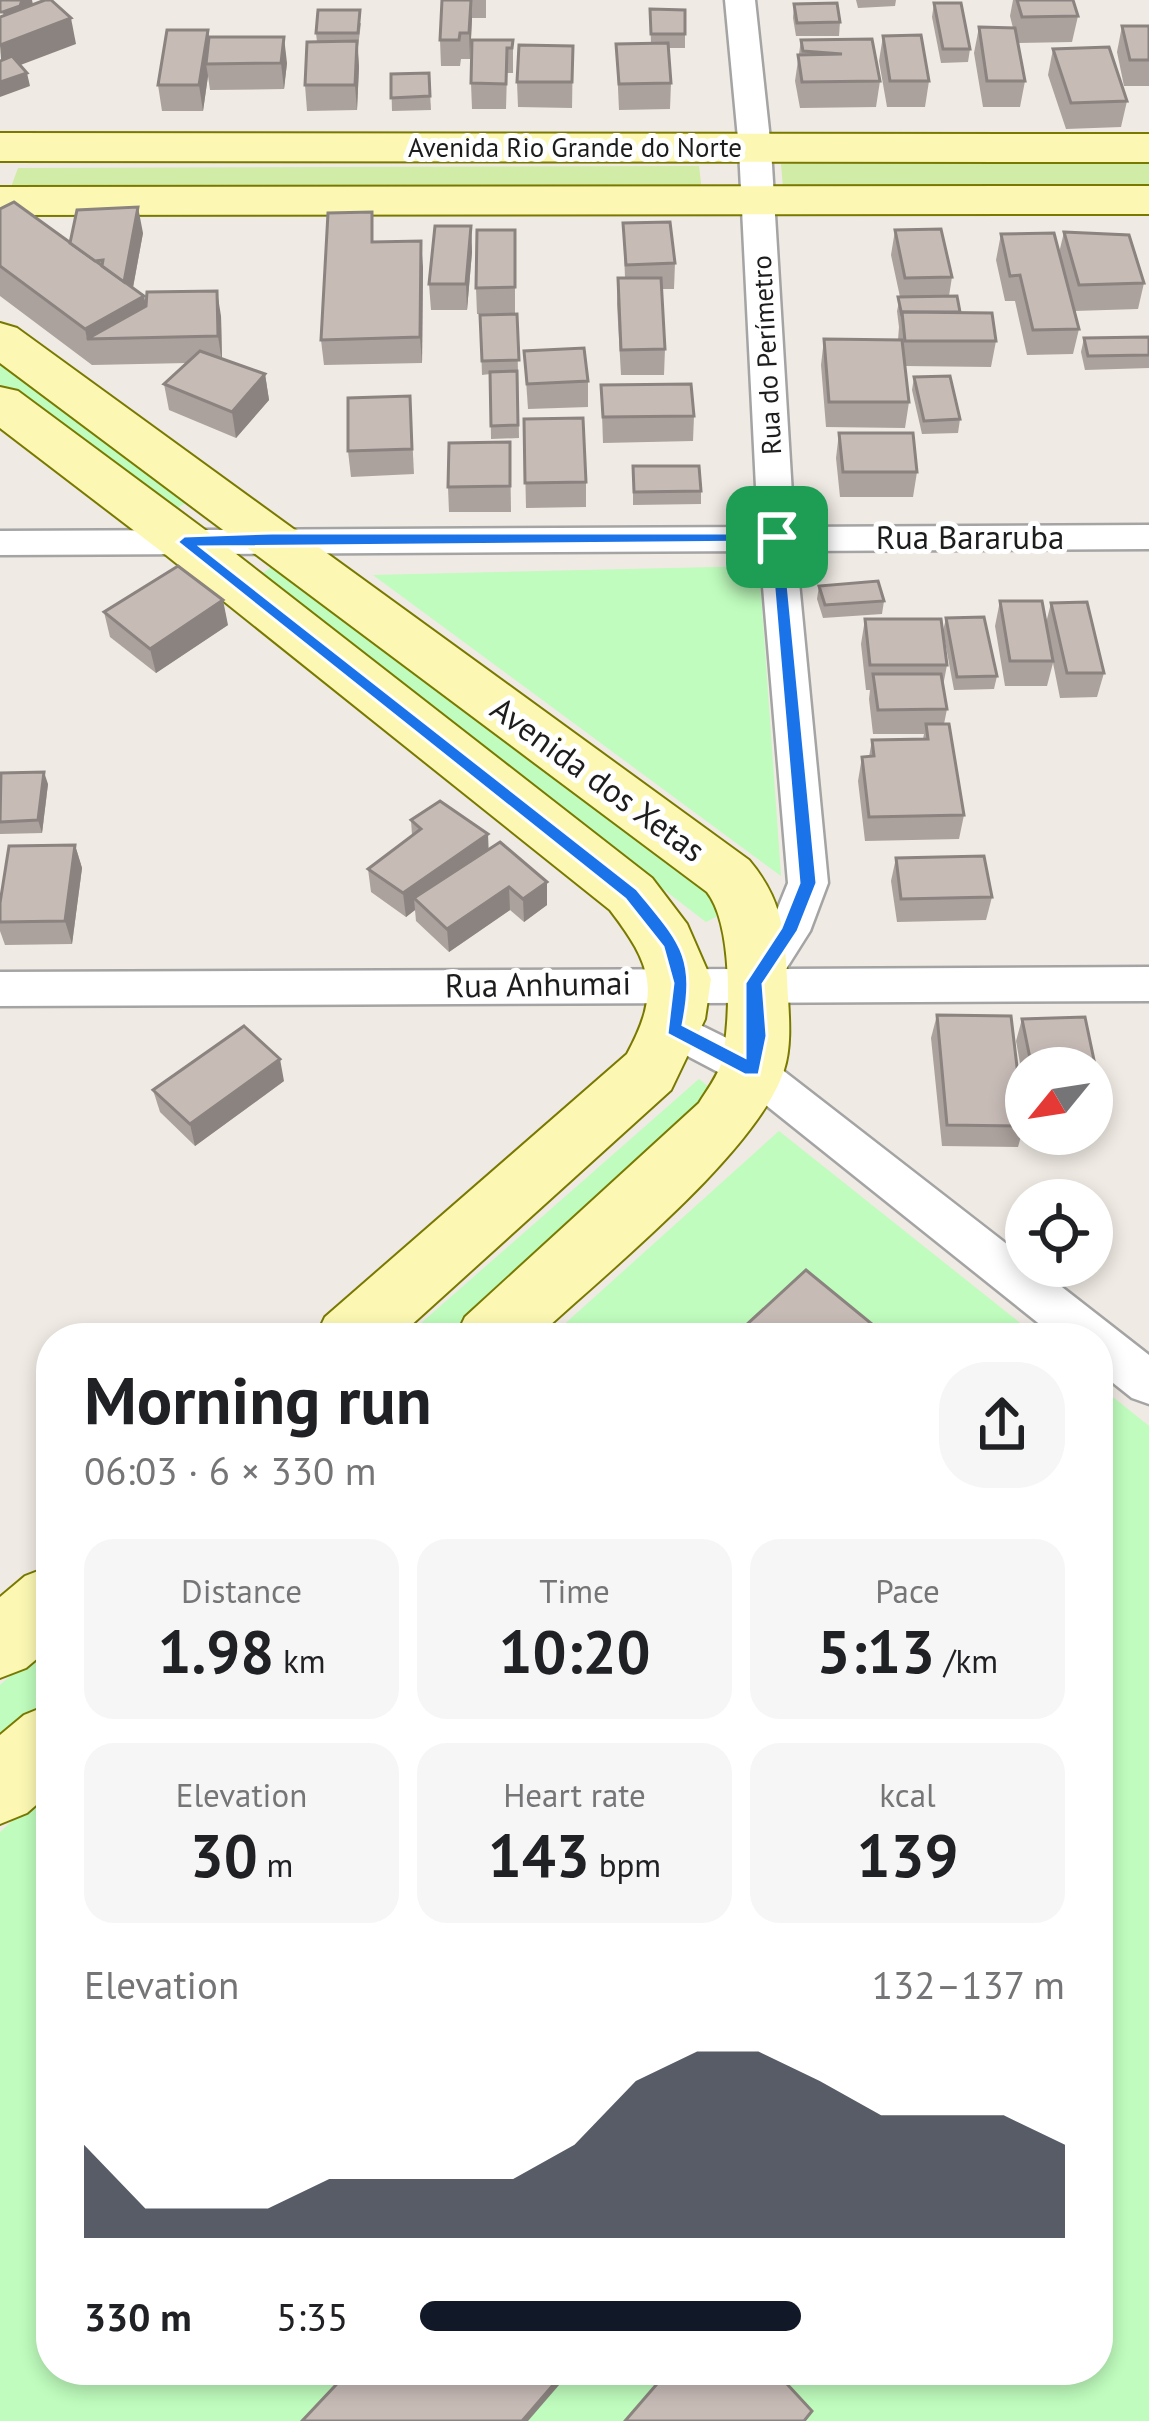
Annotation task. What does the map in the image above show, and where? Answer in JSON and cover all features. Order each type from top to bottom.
[{"type":"street","name":"Rua do Perímetro","points":[[740,0],[755,149],[777,537],[808,883],[789,931],[754,983]]},
{"type":"street","name":"Avenida Rio Grande do Norte","points":[[0,147],[1149,148]]},
{"type":"street","name":"Avenida Rio Grande do Norte","points":[[0,201],[1149,200]]},
{"type":"street","name":"Avenida dos Xetas","points":[[0,339],[728,876],[747,899],[755,926],[758,1036],[752,1070],[722,1122],[505,1323]]},
{"type":"street","name":"Avenida dos Xetas","points":[[0,404],[184,542],[631,894],[671,944],[678,1006]]},
{"type":"street","name":"Rua Bararuba","points":[[0,543],[1149,537]]},
{"type":"street","name":"Rua Anhumai","points":[[0,989],[678,1006],[754,983],[1149,983]]},
{"type":"street","points":[[366,1323],[649,1072],[678,1006],[752,1070],[1073,1323]]},
{"type":"street","points":[[1113,1354],[1149,1383]]},
{"type":"street","points":[[0,1594],[36,1596]]},
{"type":"street","points":[[0,1643],[36,1611]]},
{"type":"street","points":[[0,1786],[36,1754]]},
{"type":"green space","points":[[1149,162],[1149,187],[783,187],[781,164]]},
{"type":"green space","points":[[699,166],[702,192],[10,190],[18,168]]},
{"type":"green space","points":[[0,356],[192,499],[171,512],[0,384]]},
{"type":"green space","points":[[279,562],[733,908],[706,922],[257,577]]},
{"type":"green space","points":[[759,566],[781,876],[373,575]]},
{"type":"green space","points":[[699,1079],[727,1102],[479,1323],[421,1323]]},
{"type":"green space","points":[[779,1131],[1020,1323],[566,1323]]},
{"type":"green space","points":[[1113,1397],[1149,1426],[1149,2421],[0,2421],[0,1832],[36,1800],[36,2385],[1113,2385]]},
{"type":"green space","points":[[36,1653],[36,1711],[0,1743],[0,1685]]},
{"type":"building","points":[[0,0],[22,0],[20,6],[0,12]]},
{"type":"building","points":[[45,0],[71,18],[0,45],[0,17]]},
{"type":"building","points":[[442,0],[471,0],[469,33],[460,33],[459,40],[440,40]]},
{"type":"building","points":[[1017,0],[1073,0],[1078,16],[1022,17]]},
{"type":"building","points":[[837,3],[840,22],[797,23],[794,4]]},
{"type":"building","points":[[934,3],[961,3],[970,49],[943,49]]},
{"type":"building","points":[[650,9],[685,10],[685,34],[651,34]]},
{"type":"building","points":[[318,10],[360,10],[358,33],[316,33]]},
{"type":"building","points":[[1122,26],[1149,26],[1149,60],[1130,60]]},
{"type":"building","points":[[979,27],[1015,28],[1025,81],[987,81]]},
{"type":"building","points":[[167,30],[208,30],[199,85],[158,85]]},
{"type":"building","points":[[921,35],[929,81],[890,81],[883,36]]},
{"type":"building","points":[[209,37],[284,37],[281,63],[206,64]]},
{"type":"building","points":[[872,39],[880,81],[802,82],[798,55],[842,54],[803,51],[801,40]]},
{"type":"building","points":[[472,40],[513,40],[512,48],[507,48],[506,84],[471,83]]},
{"type":"building","points":[[357,41],[355,85],[305,85],[307,42]]},
{"type":"building","points":[[668,43],[671,83],[619,84],[616,44]]},
{"type":"building","points":[[519,45],[573,46],[572,82],[517,82]]},
{"type":"building","points":[[1109,47],[1127,101],[1071,103],[1053,49]]},
{"type":"building","points":[[12,56],[27,73],[0,82],[0,61]]},
{"type":"building","points":[[429,73],[430,96],[391,98],[391,74]]},
{"type":"building","points":[[14,202],[144,296],[85,329],[0,266],[0,209]]},
{"type":"building","points":[[138,207],[124,282],[102,266],[103,260],[95,261],[70,243],[77,210]]},
{"type":"building","points":[[372,212],[372,242],[421,241],[420,337],[321,340],[328,213]]},
{"type":"building","points":[[670,222],[675,263],[626,265],[623,223]]},
{"type":"building","points":[[435,226],[471,226],[466,284],[429,284]]},
{"type":"building","points":[[941,229],[952,277],[905,278],[895,230]]},
{"type":"building","points":[[477,230],[515,230],[515,287],[476,288]]},
{"type":"building","points":[[1064,232],[1129,235],[1144,283],[1079,285]]},
{"type":"building","points":[[1054,233],[1079,329],[1033,330],[1020,275],[1010,276],[1001,234]]},
{"type":"building","points":[[618,278],[661,278],[665,349],[621,350]]},
{"type":"building","points":[[217,291],[218,336],[87,339],[146,306],[147,292]]},
{"type":"building","points":[[957,296],[960,312],[902,312],[902,316],[898,297]]},
{"type":"building","points":[[902,312],[992,313],[996,341],[905,341]]},
{"type":"building","points":[[517,314],[519,360],[482,361],[480,315]]},
{"type":"building","points":[[1149,337],[1149,355],[1088,356],[1084,338]]},
{"type":"building","points":[[824,339],[902,340],[909,402],[829,402]]},
{"type":"building","points":[[584,348],[588,381],[527,384],[524,351]]},
{"type":"building","points":[[200,351],[265,374],[232,412],[164,384]]},
{"type":"building","points":[[517,371],[518,425],[491,426],[490,372]]},
{"type":"building","points":[[950,376],[960,419],[924,421],[914,377]]},
{"type":"building","points":[[691,384],[694,416],[603,417],[601,385]]},
{"type":"building","points":[[410,396],[412,449],[348,451],[348,398]]},
{"type":"building","points":[[583,418],[586,482],[525,483],[524,419]]},
{"type":"building","points":[[839,433],[913,433],[917,472],[843,472]]},
{"type":"building","points":[[510,442],[510,486],[448,487],[449,443]]},
{"type":"building","points":[[633,466],[699,466],[701,491],[634,492]]},
{"type":"building","points":[[178,566],[223,600],[150,649],[104,612]]},
{"type":"building","points":[[878,581],[884,601],[825,605],[819,586]]},
{"type":"building","points":[[1000,601],[1042,601],[1053,661],[1010,661]]},
{"type":"building","points":[[1087,602],[1104,673],[1067,673],[1051,603]]},
{"type":"building","points":[[984,617],[997,676],[957,677],[946,618]]},
{"type":"building","points":[[865,619],[941,619],[947,665],[870,665]]},
{"type":"building","points":[[873,674],[941,674],[947,709],[878,710]]},
{"type":"building","points":[[926,724],[949,724],[964,815],[869,817],[862,757],[874,756],[872,740],[928,739]]},
{"type":"building","points":[[44,772],[38,820],[0,822],[1,773]]},
{"type":"building","points":[[440,801],[488,834],[403,893],[368,869],[421,829],[411,820]]},
{"type":"building","points":[[500,842],[547,882],[523,899],[509,887],[447,929],[414,898]]},
{"type":"building","points":[[75,845],[65,921],[0,922],[9,846]]},
{"type":"building","points":[[984,856],[992,897],[901,899],[896,858]]},
{"type":"building","points":[[937,1015],[1011,1016],[1015,1047],[1005,1047],[1005,1126],[947,1125]]},
{"type":"building","points":[[1085,1017],[1091,1047],[1028,1047],[1022,1019]]},
{"type":"building","points":[[244,1026],[280,1059],[190,1124],[153,1090]]},
{"type":"building","points":[[806,1270],[871,1323],[748,1323]]},
{"type":"building","points":[[336,2385],[553,2385],[522,2421],[302,2421]]},
{"type":"building","points":[[656,2385],[788,2385],[812,2411],[804,2421],[625,2421]]},
{"type":"route","points":[[777,537],[808,883],[789,931],[754,983],[758,1036],[752,1070],[674,1028],[682,983],[671,944],[631,894],[184,542],[272,538],[777,537]]}]
